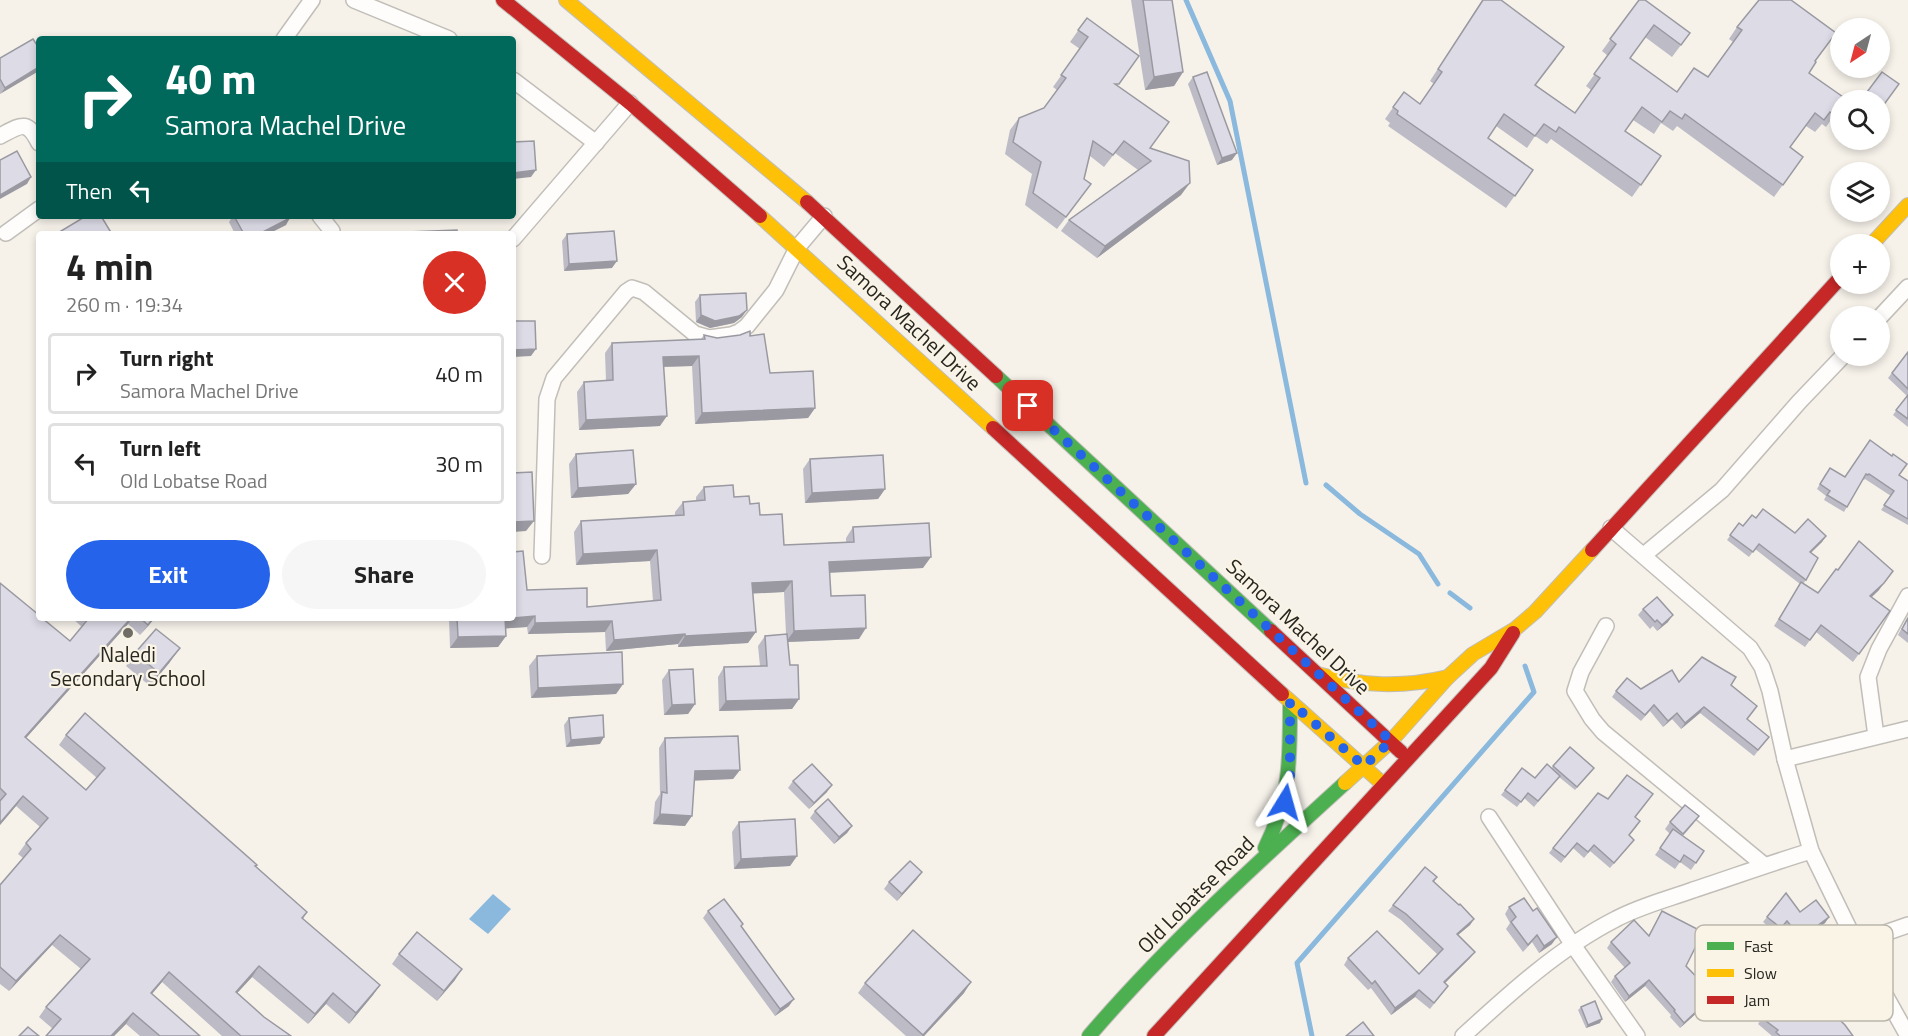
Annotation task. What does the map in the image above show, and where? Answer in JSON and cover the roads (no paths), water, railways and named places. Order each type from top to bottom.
[{"type":"main road","name":"Samora Machel Drive","points":[[503,0],[630,103],[797,249],[1290,702],[1384,785]]},
{"type":"main road","name":"Samora Machel Drive","points":[[566,0],[824,216],[1391,741],[1408,760]]},
{"type":"main road","points":[[1881,234],[1908,205]]},
{"type":"main road","points":[[1154,1036],[1491,668],[1515,629],[1534,612],[1830,289]]},
{"type":"main road","name":"Old Lobatse Road","points":[[1089,1036],[1120,1000],[1257,863],[1391,741],[1448,677],[1473,654],[1515,629]]},
{"type":"main road","points":[[1317,674],[1369,686],[1396,687],[1422,684],[1448,677]]},
{"type":"main road","points":[[1257,863],[1276,828],[1285,802],[1290,776],[1290,702]]},
{"type":"street","points":[[286,36],[312,0]]},
{"type":"street","points":[[354,0],[442,36]]},
{"type":"street","points":[[516,82],[596,143]]},
{"type":"street","points":[[516,236],[630,103]]},
{"type":"street","points":[[0,136],[22,126],[28,126],[36,136]]},
{"type":"street","points":[[6,233],[36,211]]},
{"type":"street","points":[[542,556],[548,399],[554,378],[626,292],[632,288],[644,292],[701,337],[709,338],[739,332],[747,326],[776,290],[797,249],[824,216]]},
{"type":"street","points":[[322,219],[332,231]]},
{"type":"street","points":[[1890,306],[1908,287]]},
{"type":"street","points":[[1644,555],[1722,490],[1833,366]]},
{"type":"street","points":[[1611,528],[1750,648],[1762,667],[1811,850],[1847,925]]},
{"type":"street","points":[[1876,736],[1868,677],[1908,596]]},
{"type":"street","points":[[1606,626],[1577,681],[1575,690],[1579,699],[1604,732],[1764,865]]},
{"type":"street","points":[[1785,759],[1908,729]]},
{"type":"street","points":[[1489,817],[1573,945],[1637,1036]]},
{"type":"street","points":[[1463,1036],[1510,992],[1573,945],[1615,919],[1636,909],[1811,850]]},
{"type":"street","points":[[1893,930],[1908,925]]},
{"type":"street","points":[[1893,1009],[1908,1036]]},
{"type":"water","points":[[493,894],[511,909],[488,934],[469,919]]},
{"type":"waterway","points":[[1186,0],[1230,101],[1306,483]]},
{"type":"waterway","points":[[1326,485],[1360,514],[1419,554],[1438,584]]},
{"type":"waterway","points":[[1450,593],[1470,608]]},
{"type":"waterway","points":[[1312,1036],[1297,963],[1534,692],[1525,666]]},
{"type":"place","name":"Naledi Secondary School","points":[[128,633]]}]
